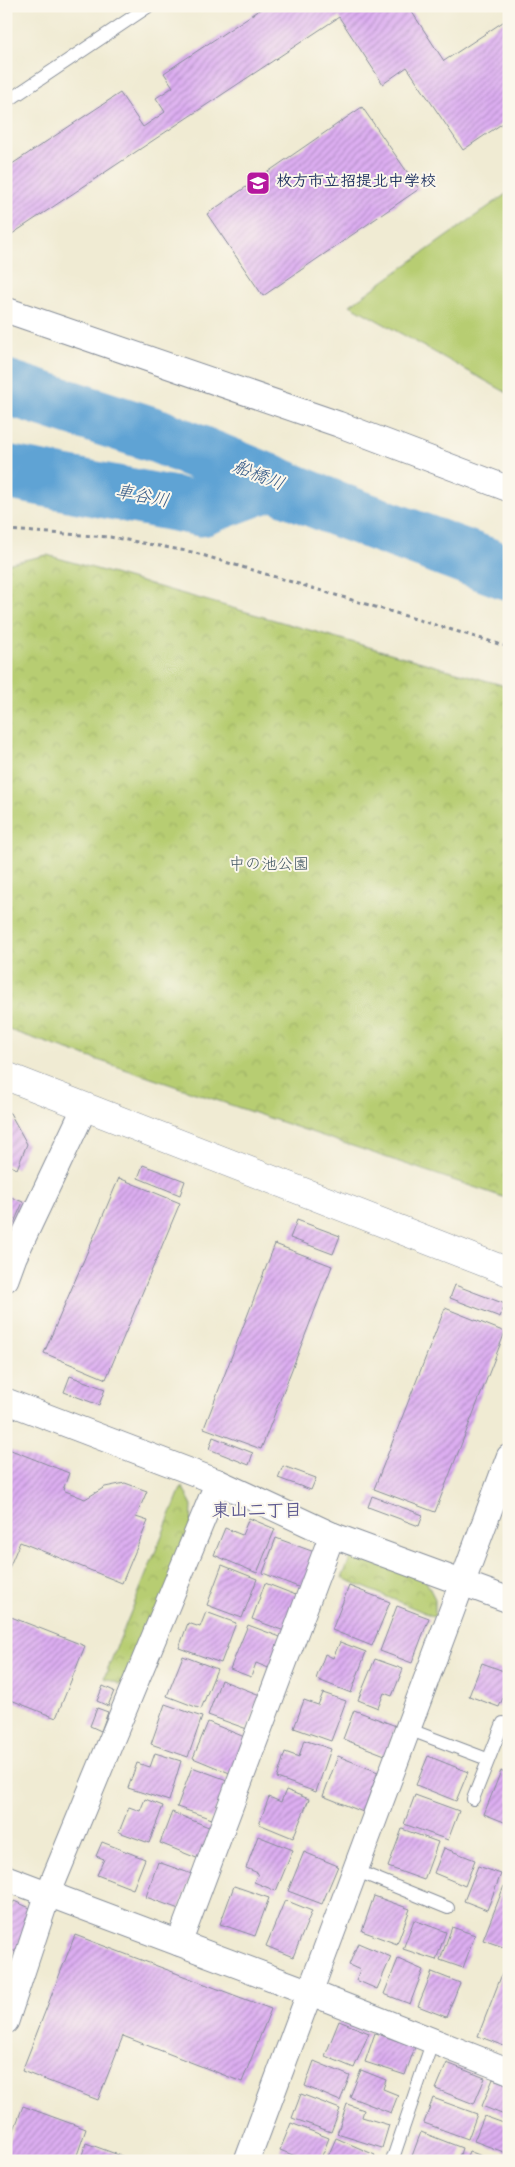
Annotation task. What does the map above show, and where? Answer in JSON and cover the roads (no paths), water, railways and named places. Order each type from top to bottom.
[{"type":"street","points":[[6,310],[338,424],[509,489]]},
{"type":"street","points":[[6,1076],[509,1272]]},
{"type":"street","points":[[9,1263],[85,1107]]},
{"type":"street","points":[[6,1400],[218,1482],[332,1536],[509,1600]]},
{"type":"street","points":[[246,2161],[509,1457]]},
{"type":"street","points":[[6,2021],[48,1894],[218,1482]]},
{"type":"street","points":[[179,1943],[332,1536]]},
{"type":"street","points":[[6,1878],[310,1992],[509,2071]]},
{"type":"lane","points":[[6,102],[150,6]]},
{"type":"lane","points":[[473,1799],[487,1759],[503,1723]]},
{"type":"lane","points":[[408,1729],[487,1759]]},
{"type":"lane","points":[[355,1870],[448,1908]]},
{"type":"lane","points":[[392,2161],[433,2040]]},
{"type":"waterway","name":"船橋川","points":[[6,387],[158,436],[339,510],[509,573]]},
{"type":"waterway","name":"車谷川","points":[[6,472],[201,509],[273,482]]},
{"type":"place","name":"枚方市立招提北中学校","points":[[258,183]]},
{"type":"district","name":"東山二丁目","points":[[257,1512]]},
{"type":"park label","name":"中の池公園","points":[[269,866]]}]
